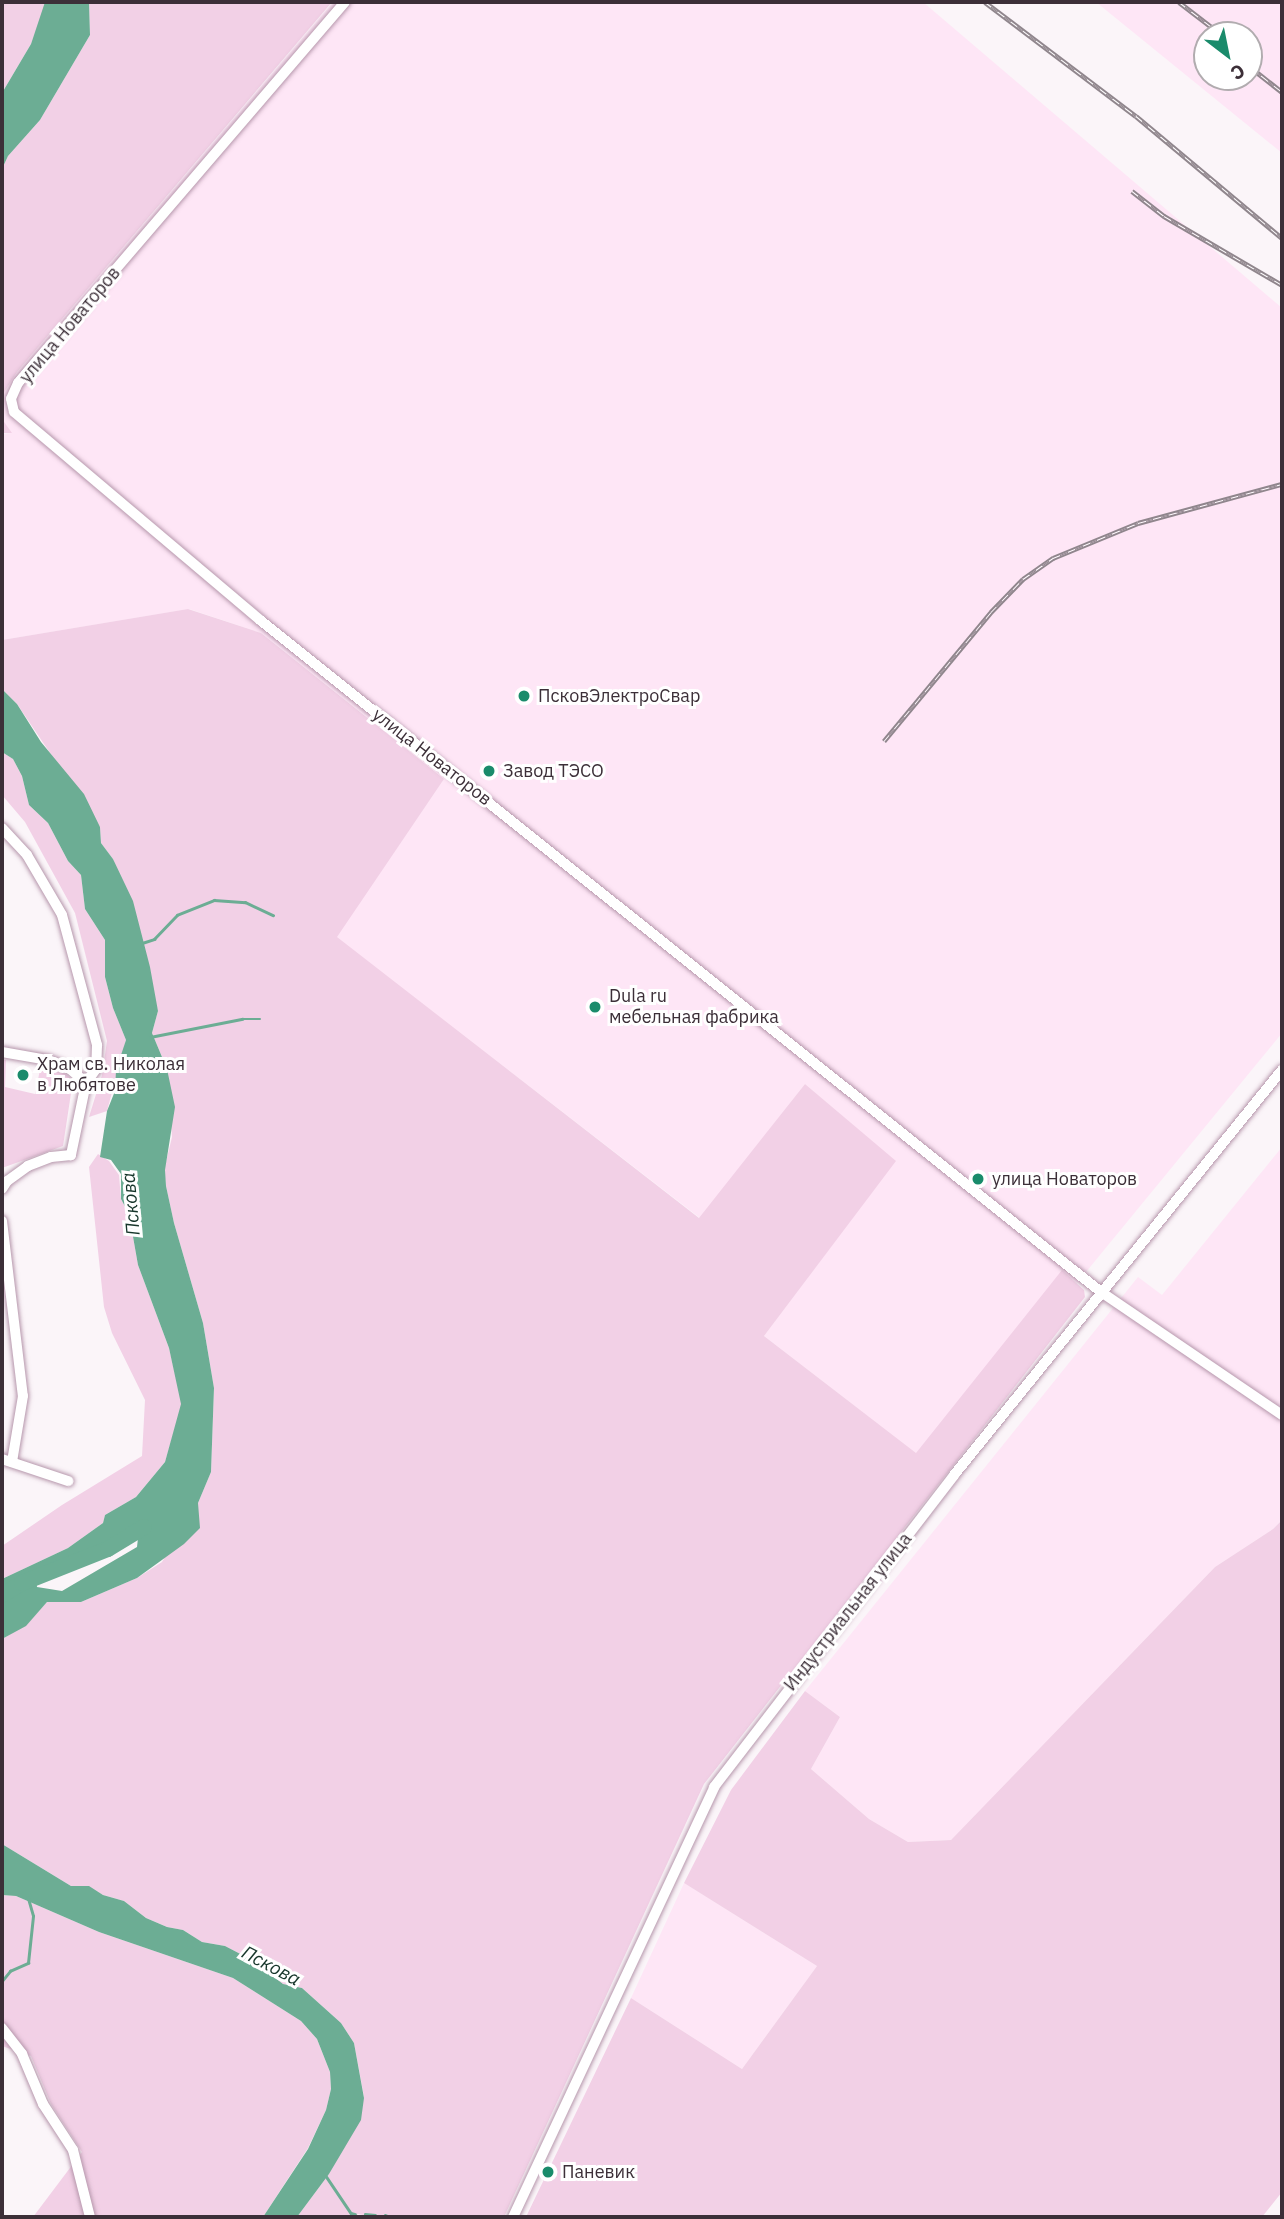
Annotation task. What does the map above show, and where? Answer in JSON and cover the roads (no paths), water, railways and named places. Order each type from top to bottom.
[{"type":"street","name":"улица Новаторов","points":[[345,2],[18,383],[12,399],[14,412],[260,620],[1101,1292],[1282,1415]]},
{"type":"street","points":[[2,828],[27,855],[62,915],[97,1045],[96,1069],[86,1083],[71,1155],[51,1157],[27,1166],[7,1181],[2,1189]]},
{"type":"street","points":[[3,1051],[59,1064],[86,1083]]},
{"type":"street","name":"Индустриальная улица","points":[[513,2217],[714,1787],[946,1486],[1282,1070]]},
{"type":"street","points":[[2,1221],[23,1396],[7,1460],[68,1481]]},
{"type":"street","points":[[2,2028],[22,2054],[43,2104],[73,2150],[89,2217]]},
{"type":"water","points":[[45,2],[89,2],[90,35],[40,120],[8,156],[2,169],[2,93],[31,44]]},
{"type":"water","points":[[2,689],[17,704],[41,742],[84,794],[100,827],[101,843],[113,859],[133,901],[158,1011],[152,1033],[167,1069],[175,1107],[165,1170],[166,1186],[203,1323],[214,1388],[211,1472],[198,1503],[200,1528],[184,1544],[137,1578],[81,1602],[47,1602],[26,1626],[2,1639],[2,1579],[68,1548],[103,1523],[105,1515],[136,1497],[165,1462],[181,1404],[169,1348],[138,1265],[129,1214],[121,1199],[121,1174],[111,1160],[100,1157],[107,1111],[115,1091],[116,1070],[126,1040],[113,1008],[105,977],[105,940],[85,909],[81,875],[68,861],[48,823],[29,805],[22,776],[13,759],[2,752]],"holes":[[[119,1537],[138,1538],[137,1547],[62,1591],[37,1587],[36,1579],[40,1574],[93,1559]]]},
{"type":"water","points":[[2,1844],[71,1886],[89,1886],[103,1895],[124,1901],[146,1918],[183,1930],[202,1942],[225,1946],[252,1960],[283,1984],[302,1988],[341,2023],[354,2043],[364,2098],[361,2120],[329,2174],[297,2217],[263,2217],[308,2149],[326,2110],[331,2089],[330,2072],[317,2039],[301,2021],[233,1978],[99,1932],[16,1896],[2,1895]]},
{"type":"waterway","points":[[142,943],[154,939],[177,915],[214,900],[245,902],[273,915]]},
{"type":"waterway","points":[[150,1037],[242,1019],[260,1019]]},
{"type":"waterway","name":"Пскова","points":[[2,1595],[22,1583],[108,1549],[144,1527]]},
{"type":"waterway","points":[[2,1981],[10,1971],[28,1963],[33,1916],[28,1898]]},
{"type":"waterway","points":[[326,2176],[351,2213],[355,2214]]},
{"type":"waterway","points":[[365,2214],[375,2215]]},
{"type":"waterway","points":[[385,2215],[390,2217]]},
{"type":"railway","points":[[985,2],[1136,116],[1282,238]]},
{"type":"railway","points":[[1179,2],[1204,21]]},
{"type":"railway","points":[[1263,77],[1282,92]]},
{"type":"railway","points":[[1132,191],[1164,216],[1282,285]]},
{"type":"railway","points":[[884,741],[991,612],[1023,579],[1053,558],[1138,523],[1282,484]]},
{"type":"place","name":"ПсковЭлектроСвар","points":[[524,696]]},
{"type":"place","name":"Завод ТЭСО","points":[[489,771]]},
{"type":"place","name":"Dula ru мебельная фабрика","points":[[595,1007]]},
{"type":"place","name":"Храм св. Николая в Любятове","points":[[23,1075]]},
{"type":"place","name":"улица Новаторов","points":[[978,1179]]},
{"type":"place","name":"Паневик","points":[[548,2172]]}]
